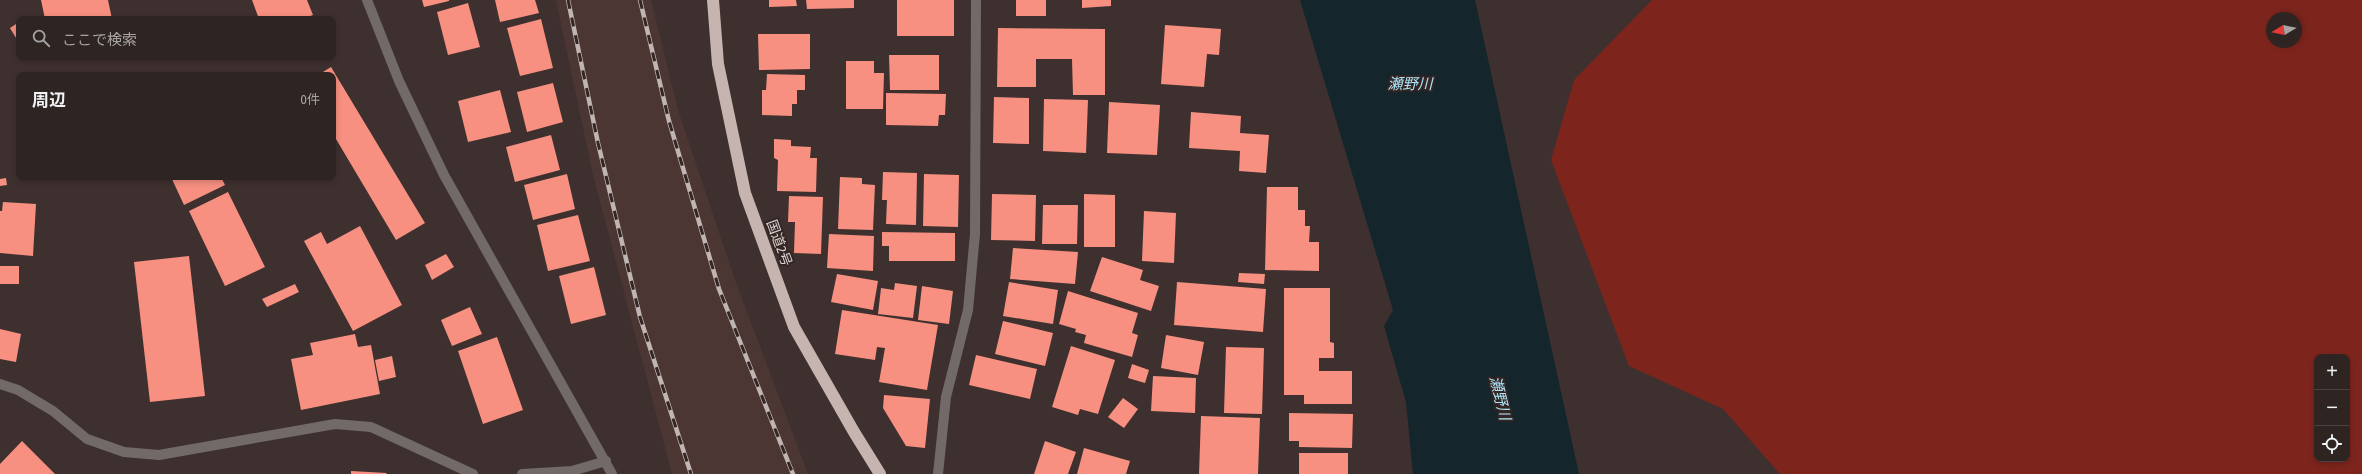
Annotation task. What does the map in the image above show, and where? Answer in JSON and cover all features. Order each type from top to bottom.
[{"type":"highway","name":"国道2号","points":[[713,0],[718,64],[745,193],[794,327],[854,432],[880,474]]},
{"type":"street","points":[[367,0],[399,81],[444,175],[612,474]]},
{"type":"street","points":[[938,474],[946,397],[968,310],[975,234],[976,0]]},
{"type":"street","points":[[0,384],[18,390],[53,411],[87,439],[124,452],[159,455],[335,424],[371,427],[473,474]]},
{"type":"street","points":[[522,474],[572,471],[606,461]]},
{"type":"shaded area","points":[[556,0],[651,0],[678,110],[735,280],[808,474],[672,474],[593,175]]},
{"type":"shaded area","points":[[1652,0],[2362,0],[2362,474],[1780,474],[1723,409],[1629,366],[1551,160],[1574,80]]},
{"type":"water","name":"瀬野川","points":[[1300,0],[1475,0],[1579,474],[1413,474],[1406,402],[1384,326],[1393,310]]},
{"type":"building","points":[[41,0],[108,0],[111,16],[44,16]]},
{"type":"building","points":[[252,0],[307,0],[313,15],[310,16],[258,16]]},
{"type":"building","points":[[422,0],[449,0],[449,1],[424,7]]},
{"type":"building","points":[[495,0],[535,0],[539,13],[500,22]]},
{"type":"building","points":[[769,0],[796,0],[797,6],[769,7]]},
{"type":"building","points":[[806,0],[854,0],[854,8],[807,9]]},
{"type":"building","points":[[897,0],[954,0],[954,36],[897,36]]},
{"type":"building","points":[[1016,0],[1046,0],[1046,16],[1016,16]]},
{"type":"building","points":[[1082,0],[1111,0],[1111,6],[1082,8]]},
{"type":"building","points":[[468,3],[480,47],[448,55],[437,12]]},
{"type":"building","points":[[541,19],[553,68],[520,76],[507,28]]},
{"type":"building","points":[[16,24],[16,38],[10,28]]},
{"type":"building","points":[[1165,25],[1221,29],[1219,55],[1207,54],[1204,87],[1161,84]]},
{"type":"building","points":[[998,28],[1105,29],[1105,95],[1073,95],[1072,59],[1036,59],[1036,87],[997,87]]},
{"type":"building","points":[[758,34],[810,34],[810,69],[759,70]]},
{"type":"building","points":[[889,55],[939,55],[939,90],[890,90]]},
{"type":"building","points":[[846,61],[874,61],[874,73],[884,73],[883,109],[846,109]]},
{"type":"building","points":[[331,67],[334,72],[323,72]]},
{"type":"building","points":[[767,74],[805,75],[805,90],[797,90],[797,104],[792,104],[792,116],[762,115],[762,90],[766,90]]},
{"type":"building","points":[[336,75],[425,223],[396,240],[336,139]]},
{"type":"building","points":[[553,83],[563,122],[527,132],[517,92]]},
{"type":"building","points":[[500,90],[511,132],[468,142],[458,101]]},
{"type":"building","points":[[886,93],[946,94],[945,115],[939,115],[938,126],[886,125]]},
{"type":"building","points":[[994,97],[1029,98],[1029,144],[993,143]]},
{"type":"building","points":[[1044,99],[1088,100],[1086,153],[1043,151]]},
{"type":"building","points":[[1109,102],[1160,105],[1157,155],[1107,153]]},
{"type":"building","points":[[1191,112],[1241,116],[1240,133],[1269,135],[1266,173],[1239,171],[1240,151],[1189,148]]},
{"type":"building","points":[[551,135],[560,170],[515,182],[506,147]]},
{"type":"building","points":[[774,139],[791,140],[791,146],[811,147],[810,158],[817,158],[816,192],[777,191],[778,160],[774,158]]},
{"type":"building","points":[[883,172],[917,173],[916,225],[886,224],[887,200],[882,200]]},
{"type":"building","points":[[567,174],[575,209],[533,220],[524,185]]},
{"type":"building","points":[[924,174],[959,175],[958,227],[923,226]]},
{"type":"building","points":[[840,177],[862,178],[862,184],[875,185],[873,230],[838,229]]},
{"type":"building","points":[[6,178],[7,185],[0,186],[0,179]]},
{"type":"building","points":[[172,180],[222,180],[225,185],[184,205]]},
{"type":"building","points":[[1267,187],[1298,187],[1298,210],[1305,210],[1305,226],[1310,226],[1309,242],[1319,242],[1319,271],[1265,270]]},
{"type":"building","points":[[228,192],[265,267],[225,286],[189,211]]},
{"type":"building","points":[[992,194],[1036,195],[1035,241],[991,240]]},
{"type":"building","points":[[1084,194],[1115,195],[1115,247],[1084,247]]},
{"type":"building","points":[[789,196],[823,197],[821,254],[794,253],[795,222],[788,222]]},
{"type":"building","points":[[3,202],[36,204],[33,256],[0,253],[0,211],[2,211]]},
{"type":"building","points":[[1043,205],[1078,205],[1077,244],[1042,244]]},
{"type":"building","points":[[1144,211],[1176,213],[1174,263],[1142,261]]},
{"type":"building","points":[[578,215],[590,261],[548,271],[537,225]]},
{"type":"building","points":[[360,226],[402,305],[353,331],[304,241],[321,232],[327,244]]},
{"type":"building","points":[[882,232],[955,233],[955,261],[889,261],[889,246],[882,246]]},
{"type":"building","points":[[829,234],[874,236],[873,271],[827,268]]},
{"type":"building","points":[[1013,248],[1078,252],[1075,284],[1010,279]]},
{"type":"building","points":[[446,254],[454,267],[432,280],[425,265]]},
{"type":"building","points":[[189,256],[205,396],[150,402],[134,262]]},
{"type":"building","points":[[1102,257],[1143,270],[1140,280],[1159,286],[1151,311],[1090,291]]},
{"type":"building","points":[[0,266],[19,266],[19,284],[0,284]]},
{"type":"building","points":[[594,267],[606,315],[571,324],[559,276]]},
{"type":"building","points":[[1239,273],[1265,274],[1264,284],[1238,282]]},
{"type":"building","points":[[837,274],[878,281],[873,310],[831,302]]},
{"type":"building","points":[[1009,282],[1058,290],[1053,324],[1003,316]]},
{"type":"building","points":[[1177,282],[1266,289],[1263,332],[1174,325]]},
{"type":"building","points":[[895,283],[917,286],[913,318],[878,314],[881,288],[894,290]]},
{"type":"building","points":[[295,284],[299,292],[267,307],[262,299]]},
{"type":"building","points":[[922,286],[953,291],[949,324],[918,320]]},
{"type":"building","points":[[1284,288],[1330,288],[1330,342],[1334,343],[1334,358],[1319,358],[1319,371],[1352,371],[1352,404],[1304,404],[1304,395],[1284,395]]},
{"type":"building","points":[[1068,291],[1138,313],[1132,333],[1138,335],[1132,357],[1084,343],[1086,335],[1075,332],[1076,329],[1059,324]]},
{"type":"building","points":[[470,307],[482,334],[452,346],[441,320]]},
{"type":"building","points":[[842,310],[938,325],[927,390],[879,382],[885,348],[877,347],[875,360],[835,354]]},
{"type":"building","points":[[1003,321],[1053,333],[1045,366],[995,354]]},
{"type":"building","points":[[0,329],[21,334],[16,362],[0,359]]},
{"type":"building","points":[[355,334],[358,347],[371,345],[380,394],[301,410],[291,359],[313,355],[310,343]]},
{"type":"building","points":[[1166,335],[1204,342],[1198,375],[1161,368]]},
{"type":"building","points":[[497,337],[523,410],[483,424],[458,351]]},
{"type":"building","points":[[1071,346],[1115,360],[1098,414],[1080,409],[1078,415],[1052,407]]},
{"type":"building","points":[[1226,347],[1264,348],[1262,414],[1224,413]]},
{"type":"building","points":[[976,355],[1037,369],[1030,399],[969,385]]},
{"type":"building","points":[[392,356],[396,377],[379,381],[375,360]]},
{"type":"building","points":[[1132,364],[1149,370],[1145,383],[1128,378]]},
{"type":"building","points":[[1153,376],[1196,378],[1195,413],[1151,411]]},
{"type":"building","points":[[884,395],[930,399],[925,448],[906,446],[883,408]]},
{"type":"building","points":[[1123,398],[1138,409],[1124,428],[1108,417]]},
{"type":"building","points":[[1289,413],[1353,414],[1352,448],[1299,447],[1299,441],[1289,441]]},
{"type":"building","points":[[1201,416],[1260,418],[1258,474],[1199,474]]},
{"type":"building","points":[[22,441],[55,474],[0,474],[0,464]]},
{"type":"building","points":[[1045,441],[1076,452],[1068,474],[1034,474]]},
{"type":"building","points":[[1084,448],[1130,461],[1126,474],[1077,474]]},
{"type":"building","points":[[1299,453],[1348,453],[1348,474],[1299,474]]},
{"type":"building","points":[[351,471],[387,473],[351,474]]},
{"type":"railway","points":[[568,0],[598,143],[640,317],[691,474]]},
{"type":"railway","points":[[640,0],[669,121],[719,289],[793,474]]}]
